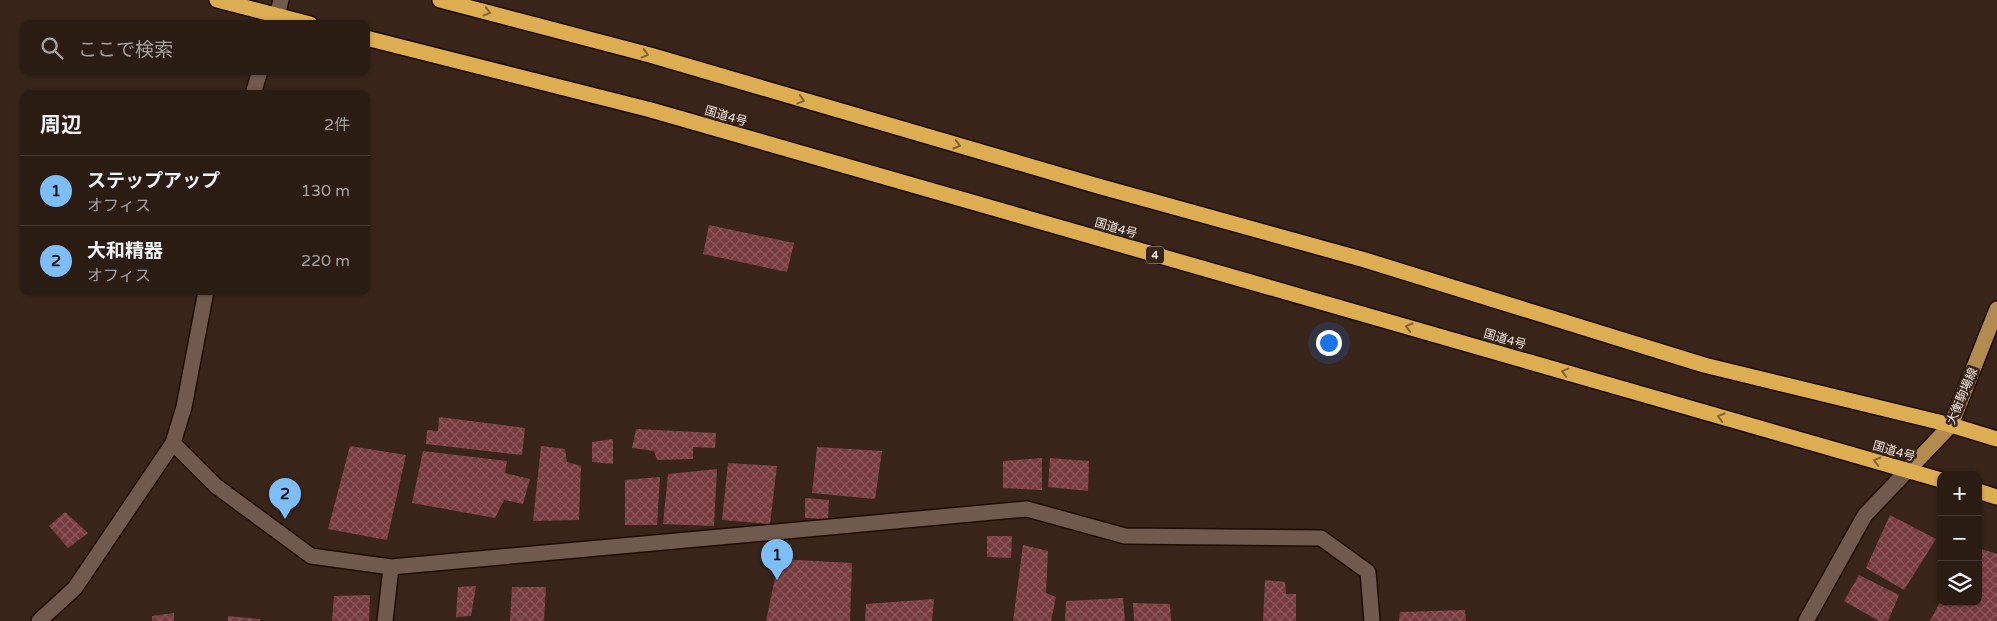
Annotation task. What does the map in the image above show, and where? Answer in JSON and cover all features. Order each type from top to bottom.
[{"type":"highway","points":[[217,0],[276,20]]},
{"type":"highway","points":[[440,0],[650,56],[1089,183],[1365,260],[1704,364],[1951,425],[1997,439]]},
{"type":"highway","name":"国道4号","points":[[370,39],[651,110],[1937,479]]},
{"type":"highway","points":[[1982,492],[1997,497]]},
{"type":"main road","name":"大衡駒場線","points":[[1908,470],[1951,425],[1997,309]]},
{"type":"street","points":[[276,20],[281,0]]},
{"type":"street","points":[[254,90],[259,75]]},
{"type":"street","points":[[39,621],[76,588],[173,444],[184,407],[205,295]]},
{"type":"street","points":[[173,444],[216,486],[310,556],[391,567],[1027,509],[1126,536],[1321,538],[1368,572],[1372,621]]},
{"type":"street","points":[[1806,621],[1865,515],[1908,470]]},
{"type":"street","points":[[385,621],[391,567]]},
{"type":"building","points":[[709,225],[794,243],[787,272],[703,254]]},
{"type":"building","points":[[439,417],[525,428],[522,455],[426,444],[427,430],[438,431]]},
{"type":"building","points":[[636,429],[716,433],[715,448],[693,447],[693,459],[657,460],[654,451],[632,448]]},
{"type":"building","points":[[613,439],[613,464],[592,462],[592,442]]},
{"type":"building","points":[[350,446],[406,455],[387,540],[328,529]]},
{"type":"building","points":[[541,446],[565,449],[567,462],[581,466],[579,520],[533,521]]},
{"type":"building","points":[[817,447],[882,451],[875,499],[812,493]]},
{"type":"building","points":[[423,451],[507,461],[505,473],[530,479],[523,504],[504,500],[495,518],[412,503]]},
{"type":"building","points":[[1042,458],[1042,490],[1003,488],[1003,461]]},
{"type":"building","points":[[1050,458],[1089,461],[1088,491],[1048,487]]},
{"type":"building","points":[[728,463],[777,466],[770,524],[722,520]]},
{"type":"building","points":[[717,469],[714,526],[663,524],[668,474]]},
{"type":"building","points":[[660,477],[657,525],[625,525],[625,480]]},
{"type":"building","points":[[805,498],[829,500],[828,519],[805,518]]},
{"type":"building","points":[[65,512],[88,533],[68,548],[49,526]]},
{"type":"building","points":[[1890,515],[1936,539],[1904,590],[1866,568]]},
{"type":"building","points":[[987,536],[1012,536],[1011,558],[987,557]]},
{"type":"building","points":[[1023,545],[1048,551],[1046,593],[1056,597],[1051,621],[1013,621]]},
{"type":"building","points":[[1982,549],[1997,554],[1997,621],[1930,621],[1938,606],[1982,606]]},
{"type":"building","points":[[779,559],[852,563],[850,621],[766,621]]},
{"type":"building","points":[[1859,575],[1899,595],[1888,621],[1879,621],[1844,601]]},
{"type":"building","points":[[1265,580],[1285,582],[1286,594],[1296,594],[1296,621],[1263,621]]},
{"type":"building","points":[[476,586],[471,616],[456,617],[458,587]]},
{"type":"building","points":[[512,587],[546,587],[544,621],[510,621]]},
{"type":"building","points":[[370,595],[369,621],[332,621],[334,596]]},
{"type":"building","points":[[1123,598],[1125,621],[1065,621],[1066,601]]},
{"type":"building","points":[[934,599],[932,621],[865,621],[866,604]]},
{"type":"building","points":[[1133,603],[1170,604],[1171,621],[1134,621]]},
{"type":"building","points":[[1465,610],[1466,621],[1399,621],[1400,612]]},
{"type":"building","points":[[174,613],[174,621],[152,621],[152,616]]},
{"type":"building","points":[[228,616],[260,619],[260,621],[228,621]]},
{"type":"place","name":"大和精器","points":[[285,519]]},
{"type":"place","name":"ステップアップ","points":[[777,580]]}]
